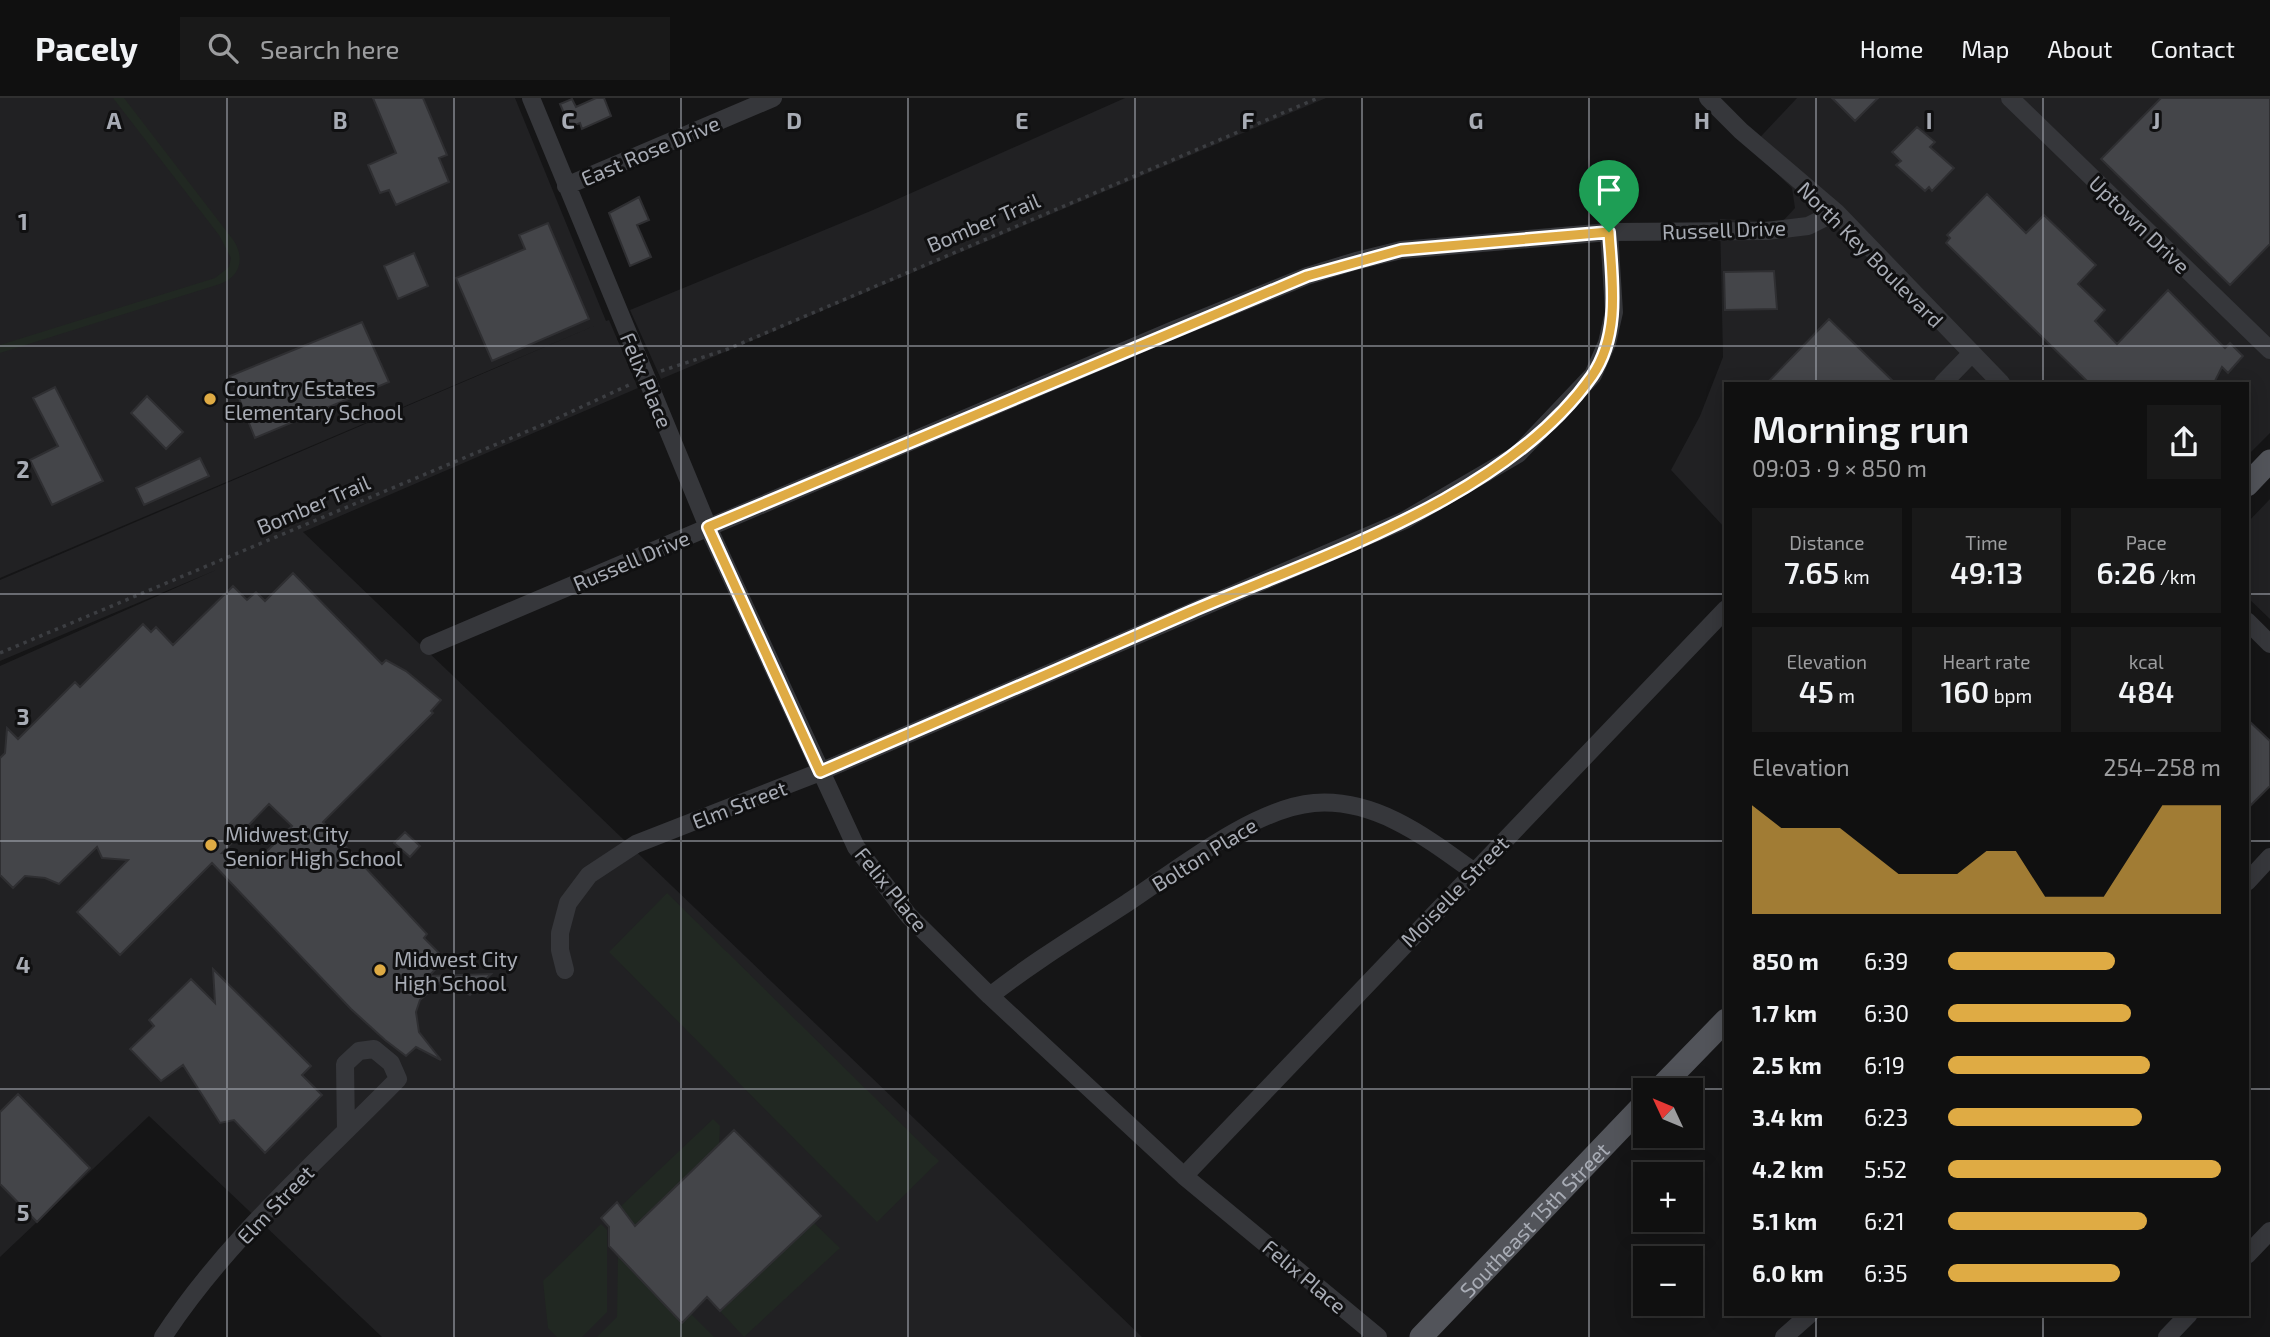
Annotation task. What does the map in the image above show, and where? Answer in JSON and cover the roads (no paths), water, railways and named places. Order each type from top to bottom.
[{"type":"main road","points":[[2249,483],[2270,461]]},
{"type":"main road","points":[[1670,1078],[1724,1022]]},
{"type":"main road","name":"Southeast 15th Street","points":[[1421,1337],[1633,1116]]},
{"type":"street","name":"Felix Place","points":[[531,98],[708,527],[856,847],[909,916],[990,996],[1184,1176],[1378,1337]]},
{"type":"street","name":"East Rose Drive","points":[[566,186],[773,98]]},
{"type":"street","name":"North Key Boulevard","points":[[1708,98],[1741,131],[1836,212],[2000,382]]},
{"type":"street","name":"Uptown Drive","points":[[2010,98],[2270,350]]},
{"type":"street","name":"Russell Drive","points":[[429,646],[1307,276],[1401,250],[1609,232],[1766,231],[1808,226],[1836,212]]},
{"type":"street","name":"Elm Street","points":[[565,970],[560,950],[562,917],[568,903],[589,875],[636,845],[820,772],[1405,520],[1518,454],[1593,375],[1607,343],[1614,312],[1609,232]]},
{"type":"street","points":[[1944,382],[1971,354]]},
{"type":"street","name":"Moiselle Street","points":[[1184,1176],[1724,611]]},
{"type":"street","points":[[2249,623],[2270,644]]},
{"type":"street","name":"Bolton Place","points":[[990,996],[1211,847],[1262,818],[1314,803],[1348,805],[1383,813],[1434,842],[1473,871]]},
{"type":"street","points":[[2249,880],[2270,858]]},
{"type":"street","name":"Elm Street","points":[[163,1337],[185,1303],[269,1207],[346,1132],[398,1079],[391,1063],[374,1049],[359,1051],[345,1064],[346,1132]]},
{"type":"street","points":[[2249,1253],[2270,1231]]},
{"type":"street","points":[[1784,1337],[1808,1316]]},
{"type":"street","points":[[2167,1337],[2187,1316]]},
{"type":"place","name":"Country Estates Elementary School","points":[[210,399]]},
{"type":"place","name":"Midwest City Senior High School","points":[[211,845]]},
{"type":"place","name":"Midwest City High School","points":[[380,970]]}]
